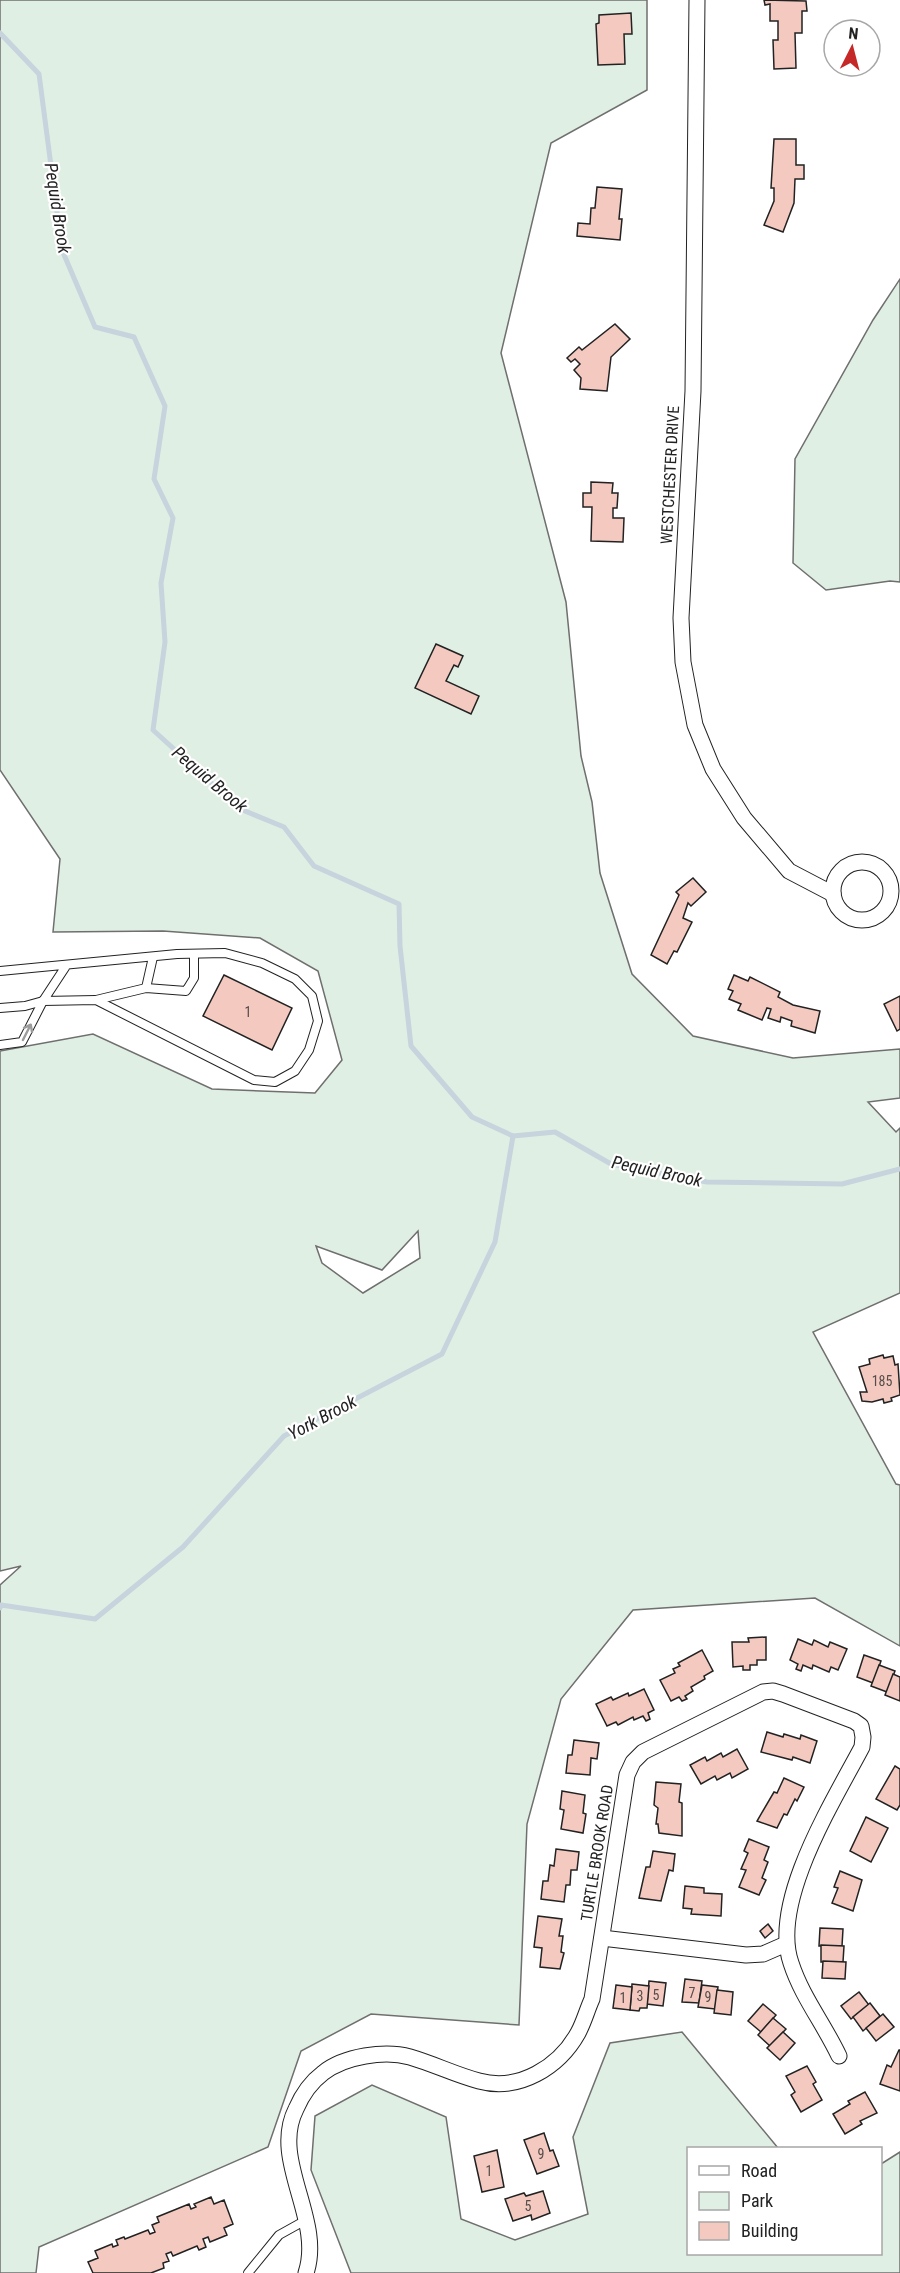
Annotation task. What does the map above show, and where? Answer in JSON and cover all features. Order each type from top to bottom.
[{"type":"street","name":"WESTCHESTER DRIVE","points":[[697,0],[693,391],[681,618],[683,662],[695,725],[713,769],[744,818],[789,871],[833,894]]},
{"type":"street","name":"TURTLE BROOK ROAD","points":[[306,2273],[310,2262],[310,2241],[307,2220],[295,2183],[290,2153],[290,2131],[294,2111],[308,2087],[324,2072],[347,2061],[387,2054],[409,2057],[490,2083],[516,2081],[535,2075],[552,2065],[578,2033],[592,1999],[627,1775],[633,1762],[643,1752],[763,1692],[773,1691],[854,1721],[861,1726],[863,1737],[861,1747],[818,1831],[796,1882],[789,1913],[786,1944],[790,1962],[806,2000],[839,2056]]},
{"type":"street","points":[[602,1938],[746,1955],[763,1954],[786,1944]]},
{"type":"lane","points":[[0,971],[225,953],[262,963],[295,979],[312,996],[318,1021],[309,1050],[296,1071],[275,1082],[254,1080],[96,1000]]},
{"type":"lane","points":[[0,1008],[25,1006],[43,1001],[96,1000],[146,988],[186,991],[194,978],[194,954]]},
{"type":"lane","points":[[146,988],[153,957]]},
{"type":"lane","points":[[0,1045],[22,1042],[43,1001],[66,966]]},
{"type":"lane","points":[[248,2273],[279,2235],[307,2220]]},
{"type":"green space","points":[[0,0],[647,0],[647,90],[551,143],[501,353],[566,602],[581,756],[592,802],[600,873],[632,974],[693,1036],[793,1058],[900,1049],[900,1098],[868,1102],[896,1132],[900,1128],[900,1293],[813,1332],[896,1484],[900,1485],[900,1646],[815,1598],[633,1610],[561,1699],[527,1824],[519,2025],[371,2014],[301,2051],[268,2147],[39,2247],[36,2273],[0,2273],[0,1585],[21,1566],[0,1571],[0,1051],[93,1034],[212,1089],[315,1093],[342,1060],[318,971],[260,938],[163,931],[53,932],[60,859],[0,770]],"holes":[[[418,1231],[420,1258],[363,1293],[322,1263],[316,1246],[382,1270]]]},
{"type":"green space","points":[[900,279],[900,582],[890,581],[826,590],[793,563],[795,459],[873,320]]},
{"type":"green space","points":[[682,2032],[777,2147],[687,2147],[687,2255],[882,2255],[882,2163],[900,2152],[900,2273],[351,2273],[311,2170],[315,2116],[372,2085],[446,2117],[461,2219],[515,2240],[588,2214],[573,2137],[610,2043]]},
{"type":"building","points":[[764,0],[806,1],[807,11],[802,11],[802,33],[795,33],[796,68],[774,69],[773,40],[778,40],[778,21],[770,21],[770,4],[765,5]]},
{"type":"building","points":[[631,13],[632,34],[624,34],[625,64],[598,65],[596,24],[599,23],[599,15]]},
{"type":"building","points":[[774,139],[796,139],[796,165],[804,165],[804,179],[795,179],[794,203],[783,232],[764,225],[774,201],[774,188],[771,188]]},
{"type":"building","points":[[597,187],[622,189],[619,219],[622,219],[620,240],[577,236],[578,223],[590,224],[591,208],[595,208]]},
{"type":"building","points":[[615,324],[630,339],[611,357],[607,391],[580,389],[581,378],[574,370],[580,364],[575,359],[571,362],[567,358],[579,347],[582,350]]},
{"type":"building","points":[[591,482],[613,483],[612,493],[618,493],[617,508],[613,508],[613,518],[624,518],[623,542],[591,541],[592,507],[583,507],[583,493],[591,493]]},
{"type":"building","points":[[436,644],[463,656],[458,667],[454,665],[446,681],[479,696],[471,714],[415,688]]},
{"type":"building","points":[[693,878],[706,892],[691,906],[688,903],[683,918],[692,922],[677,952],[674,951],[667,964],[651,955],[679,895],[676,892]]},
{"type":"building","points":[[224,975],[292,1008],[272,1050],[203,1016]]},
{"type":"building","points":[[734,975],[748,981],[750,977],[780,992],[778,997],[793,1005],[820,1011],[815,1033],[791,1026],[792,1021],[781,1017],[780,1022],[768,1018],[771,1009],[767,1008],[762,1020],[738,1010],[741,1004],[729,999],[733,991],[728,989]]},
{"type":"building","points":[[900,996],[900,1029],[897,1031],[884,1004]]},
{"type":"building","points":[[883,1355],[884,1358],[893,1356],[895,1365],[898,1364],[900,1395],[884,1403],[883,1399],[872,1402],[862,1401],[860,1392],[867,1392],[859,1367],[870,1364],[869,1359]]},
{"type":"building","points":[[766,1637],[766,1660],[757,1660],[757,1665],[750,1665],[750,1670],[743,1670],[743,1666],[733,1667],[732,1642],[749,1642],[748,1638]]},
{"type":"building","points":[[798,1639],[812,1645],[814,1640],[828,1647],[830,1642],[847,1649],[838,1670],[831,1667],[829,1672],[813,1665],[812,1669],[803,1665],[801,1671],[796,1669],[798,1664],[790,1660]]},
{"type":"building","points":[[702,1650],[713,1671],[691,1687],[693,1691],[685,1696],[687,1699],[682,1701],[679,1697],[671,1701],[660,1680],[675,1673],[673,1669],[680,1666],[678,1663]]},
{"type":"building","points":[[864,1655],[881,1661],[873,1683],[857,1677]]},
{"type":"building","points":[[879,1665],[895,1671],[887,1692],[871,1686]]},
{"type":"building","points":[[893,1674],[900,1677],[900,1701],[885,1695]]},
{"type":"building","points":[[644,1689],[654,1710],[648,1713],[650,1719],[646,1721],[643,1716],[634,1720],[633,1717],[618,1725],[616,1722],[607,1726],[596,1704],[611,1697],[613,1700],[628,1693],[629,1696]]},
{"type":"building","points":[[767,1732],[800,1739],[801,1735],[817,1741],[810,1763],[793,1757],[792,1760],[761,1752]]},
{"type":"building","points":[[574,1740],[599,1743],[597,1759],[591,1758],[590,1775],[566,1773],[568,1755],[572,1755]]},
{"type":"building","points":[[737,1749],[748,1769],[732,1778],[730,1773],[717,1780],[715,1776],[701,1784],[690,1765],[705,1757],[707,1761],[721,1753],[723,1757]]},
{"type":"building","points":[[895,1766],[900,1769],[900,1805],[897,1810],[876,1799]]},
{"type":"building","points":[[784,1778],[804,1787],[797,1801],[795,1799],[777,1828],[757,1821],[774,1792],[777,1793]]},
{"type":"building","points":[[656,1782],[681,1784],[679,1802],[682,1803],[682,1836],[659,1833],[658,1824],[656,1824],[658,1808],[654,1805]]},
{"type":"building","points":[[562,1791],[585,1795],[583,1813],[586,1814],[583,1833],[561,1829],[564,1810],[560,1809]]},
{"type":"building","points":[[866,1817],[888,1828],[871,1862],[850,1851]]},
{"type":"building","points":[[749,1839],[769,1847],[764,1860],[768,1862],[762,1878],[766,1880],[759,1895],[739,1887],[746,1870],[741,1869],[748,1853],[744,1851]]},
{"type":"building","points":[[556,1849],[579,1852],[577,1870],[571,1870],[570,1885],[566,1885],[564,1902],[541,1899],[543,1881],[548,1881],[550,1865],[554,1866]]},
{"type":"building","points":[[653,1851],[675,1854],[673,1871],[669,1870],[661,1901],[639,1898],[646,1867],[650,1867]]},
{"type":"building","points":[[840,1871],[862,1880],[853,1911],[832,1903],[838,1888],[834,1887]]},
{"type":"building","points":[[685,1886],[704,1888],[704,1893],[722,1894],[721,1916],[691,1914],[692,1909],[683,1908]]},
{"type":"building","points":[[538,1916],[562,1919],[559,1936],[563,1936],[561,1952],[564,1953],[560,1969],[540,1967],[542,1948],[534,1947]]},
{"type":"building","points":[[768,1924],[773,1931],[765,1938],[760,1931]]},
{"type":"building","points":[[820,1928],[843,1929],[842,1946],[819,1946]]},
{"type":"building","points":[[821,1945],[844,1946],[843,1962],[821,1962]]},
{"type":"building","points":[[823,1961],[846,1962],[845,1979],[822,1978]]},
{"type":"building","points":[[685,1979],[702,1981],[699,2003],[682,2002]]},
{"type":"building","points":[[649,1981],[666,1983],[663,2006],[647,2004]]},
{"type":"building","points":[[632,1984],[649,1986],[647,2008],[640,2008],[639,2011],[630,2010]]},
{"type":"building","points":[[616,1985],[632,1987],[630,2010],[613,2008]]},
{"type":"building","points":[[702,1985],[718,1987],[715,2009],[698,2007]]},
{"type":"building","points":[[717,1990],[733,1992],[731,2015],[714,2013]]},
{"type":"building","points":[[859,1992],[869,2005],[851,2019],[841,2006]]},
{"type":"building","points":[[870,2003],[880,2016],[863,2031],[853,2017]]},
{"type":"building","points":[[763,2004],[776,2015],[761,2032],[748,2021]]},
{"type":"building","points":[[883,2014],[894,2027],[876,2041],[866,2028]]},
{"type":"building","points":[[773,2018],[786,2029],[770,2046],[758,2035]]},
{"type":"building","points":[[783,2032],[795,2043],[780,2060],[767,2048]]},
{"type":"building","points":[[899,2050],[900,2091],[880,2084],[887,2065],[891,2067]]},
{"type":"building","points":[[807,2066],[822,2100],[801,2112],[791,2095],[795,2092],[786,2076]]},
{"type":"building","points":[[865,2092],[877,2113],[860,2121],[862,2124],[845,2134],[833,2114],[850,2104],[848,2101]]},
{"type":"building","points":[[544,2133],[550,2151],[553,2150],[559,2166],[537,2174],[524,2140]]},
{"type":"building","points":[[497,2150],[504,2187],[482,2192],[474,2156]]},
{"type":"building","points":[[543,2191],[550,2213],[532,2220],[531,2215],[513,2221],[505,2199],[524,2193],[526,2196]]},
{"type":"building","points":[[211,2197],[214,2204],[224,2200],[233,2224],[224,2228],[227,2235],[210,2242],[208,2237],[203,2239],[206,2247],[199,2250],[197,2246],[173,2256],[171,2252],[166,2254],[169,2261],[163,2263],[164,2268],[151,2273],[93,2273],[88,2262],[98,2258],[95,2251],[112,2244],[113,2247],[118,2245],[116,2240],[124,2237],[125,2239],[148,2230],[150,2234],[155,2232],[152,2225],[159,2222],[157,2217],[189,2204],[191,2209],[196,2207],[194,2204]]},
{"type":"waterway","name":"Pequid Brook","points":[[0,33],[39,74],[62,250],[95,327],[134,337],[165,406],[154,479],[173,518],[161,583],[165,642],[153,730],[240,809],[284,827],[314,866],[399,904],[400,946],[411,1046],[472,1117],[513,1136],[555,1132],[611,1164],[707,1182],[842,1184],[900,1169]]},
{"type":"waterway","name":"York Brook","points":[[0,1608],[1,1605],[95,1619],[183,1547],[284,1436],[442,1354],[495,1242],[513,1136]]}]
